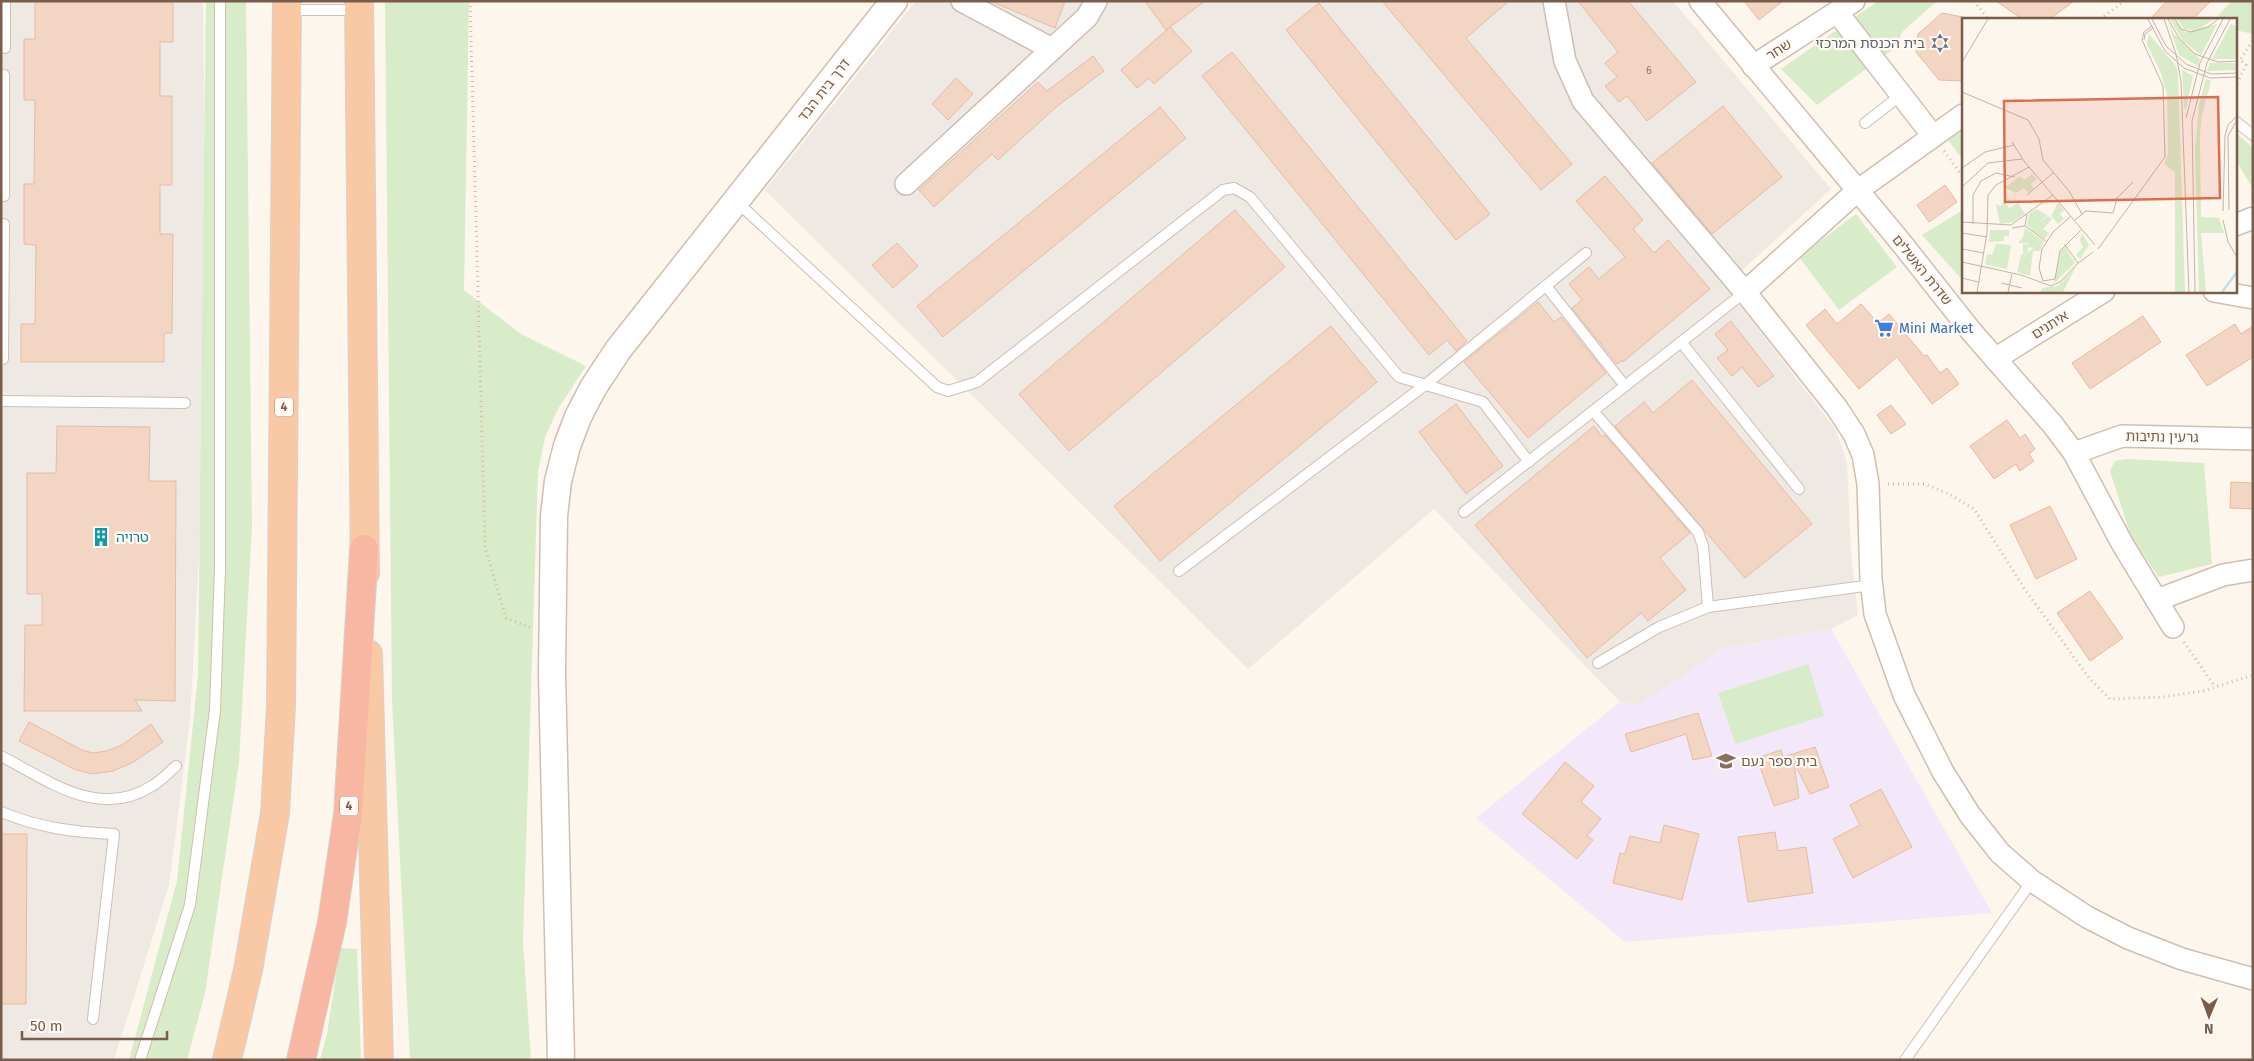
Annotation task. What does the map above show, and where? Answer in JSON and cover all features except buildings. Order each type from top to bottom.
[{"type":"highway","name":"4","points":[[227,1060],[248,970],[275,812],[281,706],[287,6]]},
{"type":"highway","name":"4","points":[[301,1060],[332,922],[348,814],[364,549],[359,6]]},
{"type":"highway","points":[[364,549],[372,762],[379,1060]]},
{"type":"street","name":"דרך בית הבד","points":[[560,1060],[552,636],[554,516],[558,480],[567,446],[578,417],[593,388],[618,350],[894,1]]},
{"type":"street","points":[[962,1],[1052,49]]},
{"type":"street","points":[[906,184],[1087,17],[1096,1]]},
{"type":"street","points":[[1554,1],[1565,61],[1583,101],[1746,292],[1837,408],[1854,434],[1864,455],[1868,484],[1872,586],[1876,614],[1904,695],[1943,772],[1970,815],[2000,853],[2032,881],[2080,912],[2128,938],[2182,959],[2253,979]]},
{"type":"street","name":"שדרת האשלים","points":[[1700,1],[1995,359],[2053,425],[2074,453],[2123,545],[2173,627]]},
{"type":"street","points":[[1846,7],[1901,95],[1932,136]]},
{"type":"street","name":"שחר","points":[[1754,66],[1846,7]]},
{"type":"street","points":[[1746,292],[1857,191],[1962,115]]},
{"type":"street","points":[[2236,225],[2253,218]]},
{"type":"street","name":"איתנים","points":[[1995,359],[2102,292]]},
{"type":"street","points":[[2220,292],[2253,298]]},
{"type":"street","name":"גרעין נתיבות","points":[[2074,453],[2122,436],[2253,439]]},
{"type":"street","points":[[2157,600],[2224,575],[2253,570]]},
{"type":"lane","points":[[140,1060],[190,905],[215,710],[220,569],[220,1]]},
{"type":"lane","points":[[4,6],[4,48]]},
{"type":"lane","points":[[287,6],[359,6]]},
{"type":"lane","points":[[4,75],[4,196]]},
{"type":"lane","points":[[1865,124],[1901,95]]},
{"type":"lane","points":[[2236,123],[2253,135]]},
{"type":"lane","points":[[736,201],[937,387],[948,391],[977,382],[1223,190],[1234,188],[1250,197],[1399,377],[1483,402],[1529,462]]},
{"type":"lane","points":[[3,359],[4,224]]},
{"type":"lane","points":[[1179,572],[1425,385],[1586,253]]},
{"type":"lane","points":[[1546,286],[1625,386]]},
{"type":"lane","points":[[1464,512],[1746,292]]},
{"type":"lane","points":[[1681,342],[1799,489]]},
{"type":"lane","points":[[1,401],[186,403]]},
{"type":"lane","points":[[1593,411],[1698,532],[1703,546],[1708,607]]},
{"type":"lane","points":[[1598,663],[1659,627],[1708,607],[1872,586]]},
{"type":"lane","points":[[1,756],[86,798],[107,800],[130,796],[152,786],[176,766]]},
{"type":"lane","points":[[1,812],[27,822],[70,832],[114,834],[94,1019]]},
{"type":"lane","points":[[1905,1060],[2032,881]]},
{"type":"path","points":[[470,1],[485,546],[506,618],[552,636]]},
{"type":"path","points":[[1974,1],[1987,18]]},
{"type":"path","points":[[2101,18],[2125,1]]},
{"type":"path","points":[[2236,86],[2246,65],[2240,60],[2253,40]]},
{"type":"path","points":[[1932,136],[1962,176]]},
{"type":"path","points":[[1868,484],[1924,484],[1949,494],[1974,509],[2035,603],[2089,678],[2102,693],[2110,698],[2163,697],[2203,691],[2253,675]]},
{"type":"path","points":[[2173,627],[2215,687]]},
{"type":"shaded area","points":[[1,1],[203,1],[208,391],[190,721],[169,885],[114,1060],[1,1060]]},
{"type":"shaded area","points":[[916,1],[1673,1],[1831,189],[1725,286],[1836,430],[1847,463],[1851,553],[1858,615],[1831,629],[1722,649],[1639,705],[1620,702],[1434,509],[1248,669],[765,190]]},
{"type":"shaded area","name":"בית ספר נעם","points":[[1831,629],[1992,913],[1625,942],[1476,818],[1620,702],[1639,705],[1722,649]]},
{"type":"green space","points":[[206,1],[246,1],[252,526],[239,762],[205,993],[187,1060],[129,1060],[177,881],[198,675]]},
{"type":"green space","points":[[385,1],[469,1],[464,290],[521,334],[586,366],[558,409],[545,437],[538,472],[523,941],[531,1060],[410,1060],[392,700]]},
{"type":"green space","points":[[1878,1],[1937,1],[1902,32],[1896,47],[1817,105],[1781,69]]},
{"type":"green space","points":[[2232,1],[2253,1],[2253,34],[2236,30],[2236,18],[2216,18]]},
{"type":"green space","points":[[1962,131],[1962,159],[1948,140]]},
{"type":"green space","points":[[2236,133],[2251,146],[2253,151],[2253,189],[2237,162]]},
{"type":"green space","points":[[1962,211],[1962,280],[1922,235]]},
{"type":"green space","points":[[1856,214],[1897,267],[1839,310],[1799,257]]},
{"type":"green space","points":[[2127,459],[2204,463],[2212,564],[2159,577],[2131,537],[2110,471],[2115,461]]},
{"type":"green space","points":[[1808,664],[1824,716],[1735,744],[1718,693]]},
{"type":"green space","points":[[340,948],[357,949],[361,1060],[320,1060],[327,1034]]},
{"type":"place","name":"בית הכנסת המרכזי","points":[[1940,43]]},
{"type":"place","name":"Mini Market","points":[[1884,328]]},
{"type":"place","name":"טרויה","points":[[101,537]]},
{"type":"place","name":"בית ספר נעם","points":[[1726,761]]}]
